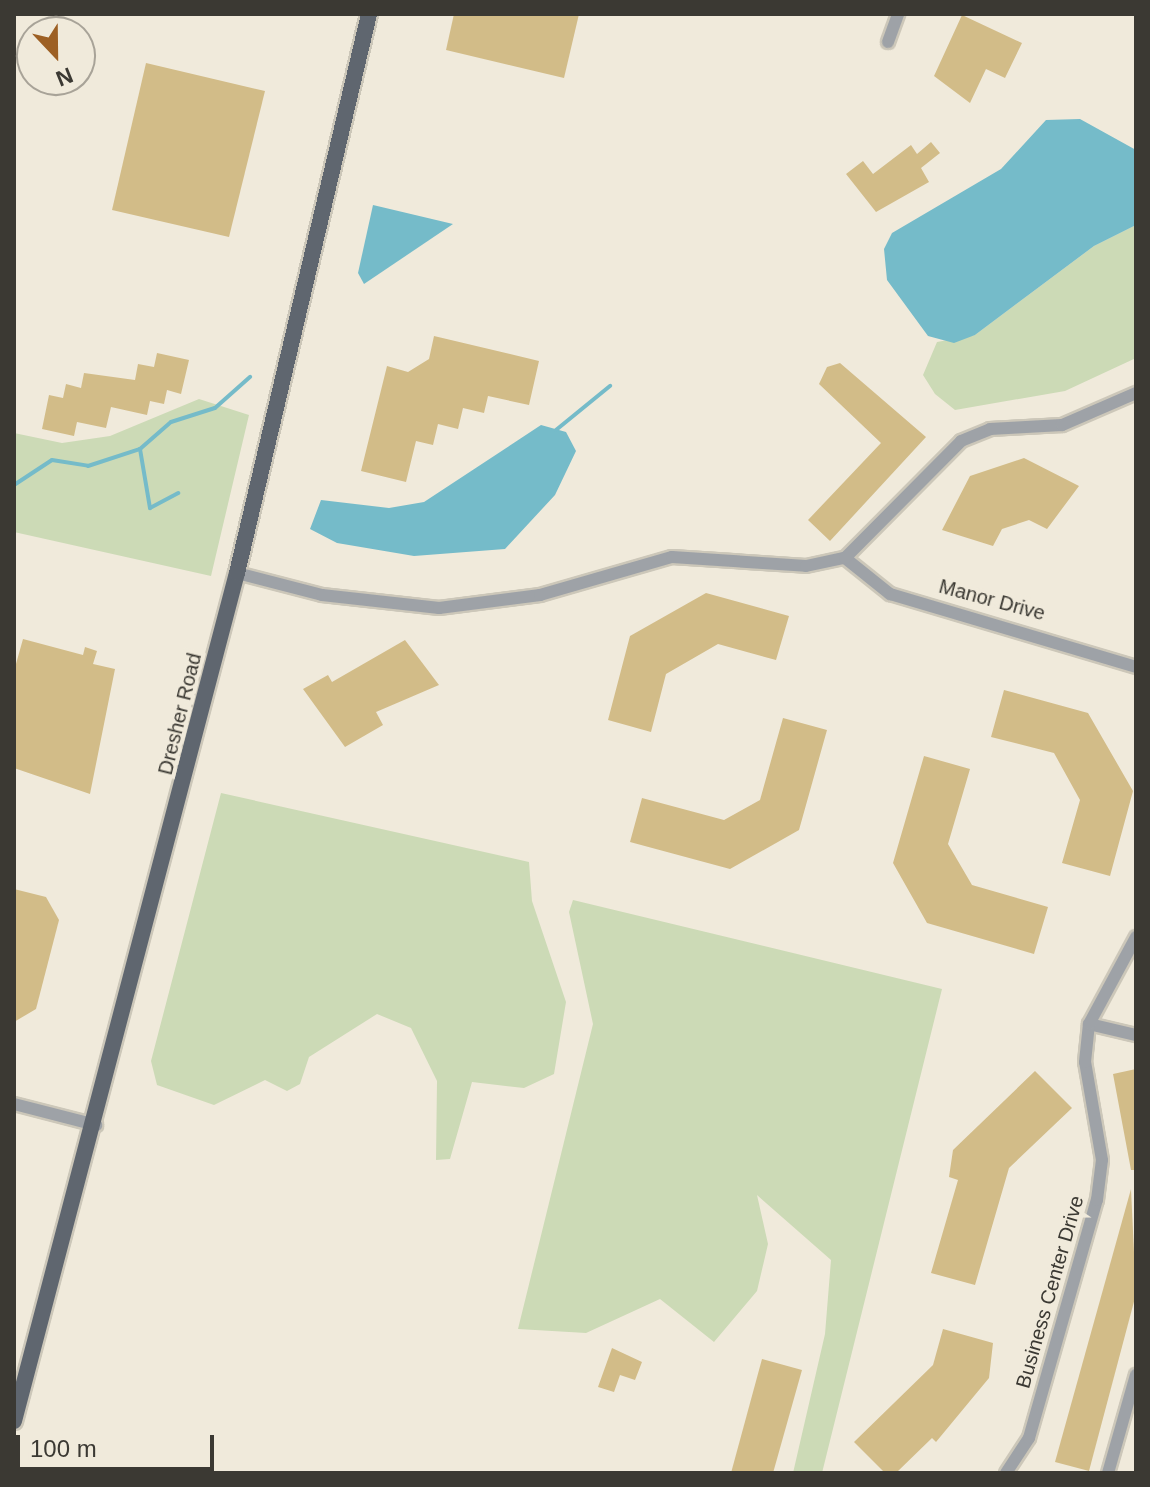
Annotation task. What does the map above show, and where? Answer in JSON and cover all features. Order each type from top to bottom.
[{"type":"main road","name":"Dresher Road","points":[[14,1421],[96,1125],[237,573],[369,14]]},
{"type":"street","points":[[888,42],[898,14]]},
{"type":"street","points":[[237,573],[322,595],[439,608],[540,595],[672,557],[806,566],[845,558],[961,441],[990,429],[1062,425],[1136,393]]},
{"type":"street","name":"Manor Drive","points":[[845,558],[890,594],[1136,667]]},
{"type":"street","name":"Business Center Drive","points":[[1006,1473],[1029,1438],[1097,1200],[1102,1160],[1085,1062],[1089,1024],[1136,937]]},
{"type":"street","points":[[1089,1024],[1136,1035]]},
{"type":"street","points":[[14,1104],[96,1125]]},
{"type":"street","points":[[1108,1473],[1136,1375]]},
{"type":"green space","points":[[1136,225],[1136,358],[1065,391],[955,410],[935,394],[923,375],[937,342],[975,335],[1094,246]]},
{"type":"green space","points":[[199,399],[249,415],[211,576],[14,532],[14,433],[62,443],[110,436]]},
{"type":"green space","points":[[221,793],[529,862],[532,901],[566,1002],[554,1074],[524,1088],[472,1082],[450,1159],[436,1160],[437,1081],[411,1028],[377,1014],[309,1057],[300,1084],[287,1091],[265,1080],[214,1105],[157,1085],[151,1061]]},
{"type":"green space","points":[[573,900],[942,989],[822,1473],[793,1473],[825,1334],[831,1260],[757,1195],[768,1244],[757,1291],[714,1342],[660,1299],[586,1333],[518,1329],[593,1024],[569,912]]},
{"type":"water","points":[[1080,119],[1136,150],[1136,225],[1094,246],[975,335],[954,343],[928,336],[887,280],[884,249],[892,233],[1001,169],[1046,120]]},
{"type":"water","points":[[373,205],[453,224],[364,284],[358,273]]},
{"type":"water","points":[[541,425],[566,432],[576,451],[555,495],[505,549],[414,556],[337,543],[310,529],[321,500],[389,508],[424,502]]},
{"type":"building","points":[[454,14],[579,14],[564,78],[446,50]]},
{"type":"building","points":[[962,15],[1022,43],[1005,78],[986,69],[970,103],[934,76]]},
{"type":"building","points":[[146,63],[265,91],[229,237],[112,210]]},
{"type":"building","points":[[931,142],[940,153],[921,168],[929,182],[876,212],[846,174],[863,161],[873,174],[911,145],[917,154]]},
{"type":"building","points":[[434,336],[539,361],[529,405],[488,396],[484,413],[463,408],[458,429],[438,424],[433,445],[416,441],[406,482],[361,471],[387,366],[408,372],[429,359]]},
{"type":"building","points":[[157,353],[189,360],[181,394],[167,390],[164,404],[150,401],[147,415],[111,407],[106,428],[77,422],[74,436],[42,429],[49,395],[63,398],[66,384],[81,388],[84,373],[135,380],[138,364],[154,367]]},
{"type":"building","points":[[840,363],[926,437],[830,541],[808,520],[881,443],[819,384],[827,367]]},
{"type":"building","points":[[1024,458],[1079,486],[1047,529],[1029,520],[1002,529],[993,546],[942,530],[970,476]]},
{"type":"building","points":[[706,593],[789,616],[776,660],[718,644],[666,674],[651,732],[608,720],[630,636]]},
{"type":"building","points":[[23,639],[83,655],[85,647],[97,651],[93,664],[115,669],[90,794],[14,768],[14,671]]},
{"type":"building","points":[[405,640],[439,685],[376,712],[383,725],[345,747],[303,689],[328,675],[332,682]]},
{"type":"building","points":[[1004,690],[1088,713],[1133,791],[1110,876],[1062,863],[1080,800],[1054,753],[991,737]]},
{"type":"building","points":[[783,718],[827,730],[799,830],[730,869],[630,842],[642,798],[724,820],[760,800]]},
{"type":"building","points":[[924,756],[970,769],[948,844],[972,885],[1048,907],[1034,954],[927,923],[893,863]]},
{"type":"building","points":[[14,889],[46,897],[59,920],[36,1009],[14,1022]]},
{"type":"building","points":[[1136,1069],[1136,1170],[1131,1170],[1113,1074]]},
{"type":"building","points":[[1035,1071],[1072,1108],[1009,1168],[975,1285],[931,1273],[958,1180],[949,1177],[953,1150]]},
{"type":"building","points":[[1131,1189],[1136,1294],[1089,1471],[1055,1462]]},
{"type":"building","points":[[943,1329],[993,1343],[989,1378],[936,1442],[932,1438],[896,1473],[885,1473],[854,1442],[933,1365]]},
{"type":"building","points":[[612,1348],[642,1362],[635,1380],[620,1375],[614,1392],[598,1387]]},
{"type":"building","points":[[762,1359],[802,1370],[773,1473],[731,1473]]},
{"type":"waterway","points":[[140,449],[171,422],[215,408],[250,377]]},
{"type":"waterway","points":[[556,430],[610,386]]},
{"type":"waterway","points":[[14,485],[52,460],[88,466],[140,449],[150,508],[178,493]]}]
